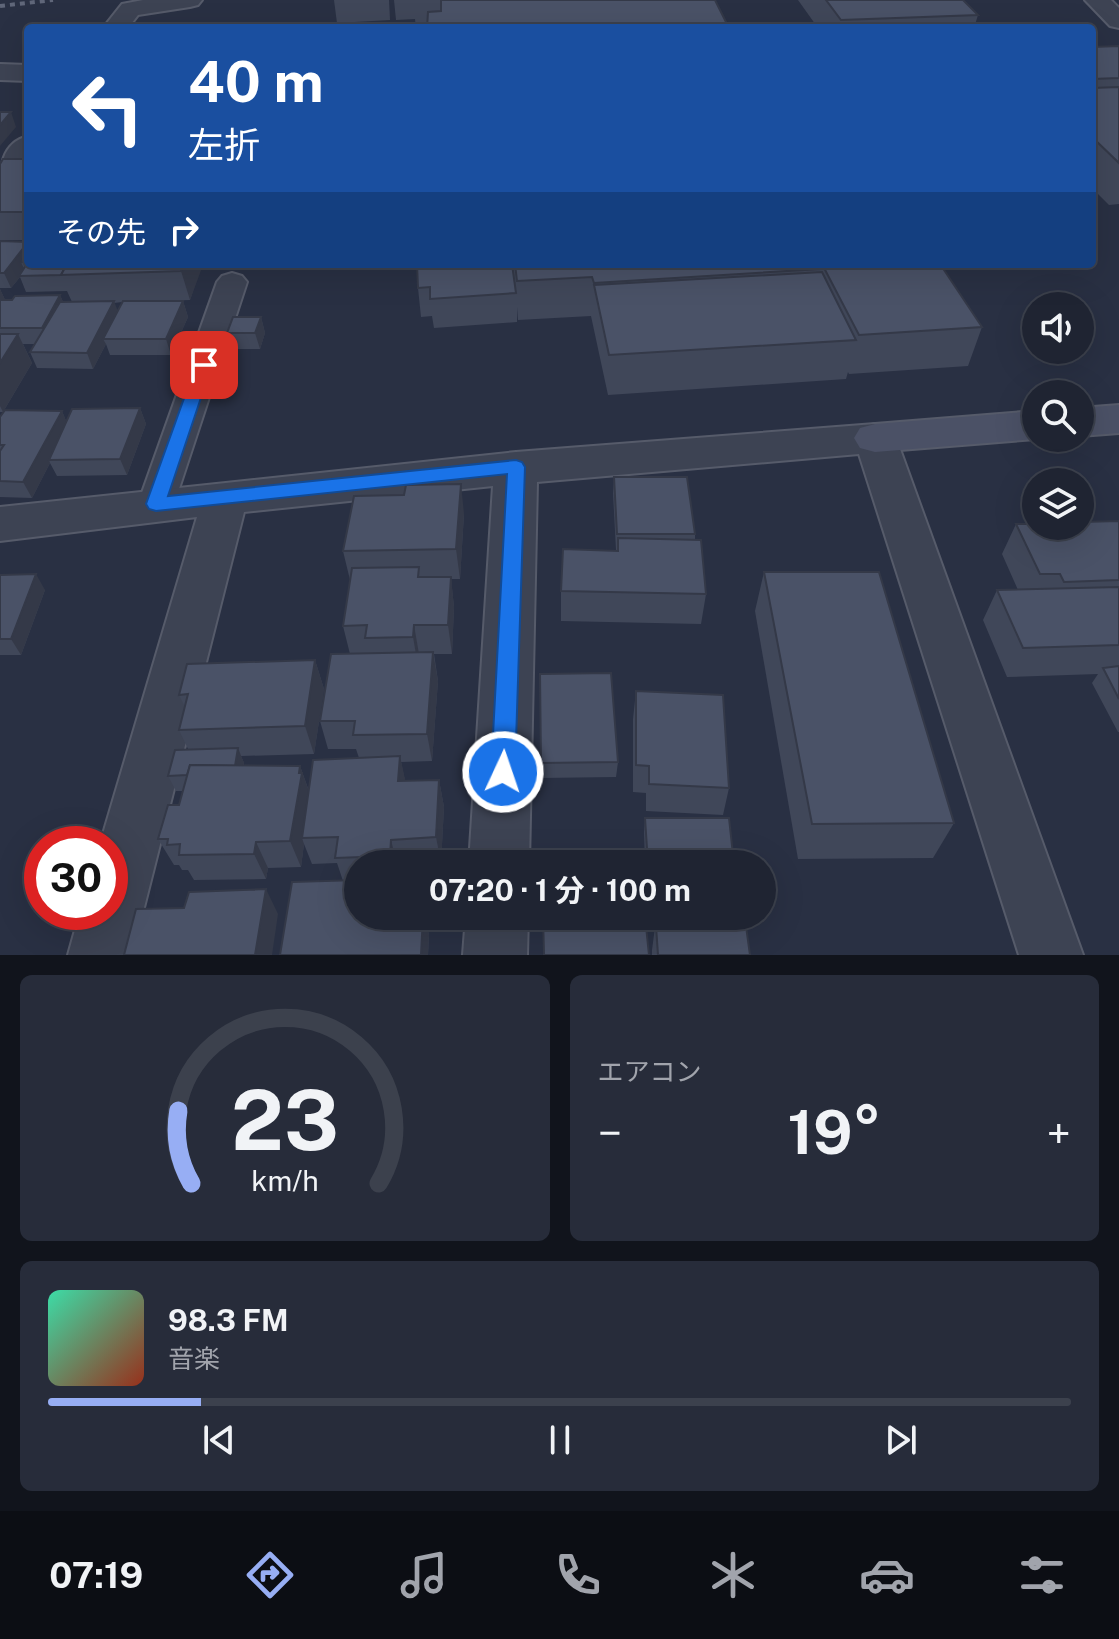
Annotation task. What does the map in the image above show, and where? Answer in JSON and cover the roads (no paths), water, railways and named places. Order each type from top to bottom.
[{"type":"street","points":[[127,12],[190,0]]},
{"type":"street","points":[[1097,0],[1119,21]]},
{"type":"street","points":[[0,72],[24,73]]},
{"type":"street","points":[[11,178],[24,153]]},
{"type":"street","points":[[1094,421],[1119,419]]},
{"type":"street","points":[[0,524],[156,504],[516,467],[1022,426]]},
{"type":"street","points":[[875,438],[1051,955]]},
{"type":"street","points":[[500,850],[516,467]]},
{"type":"street","points":[[100,955],[225,497]]},
{"type":"street","points":[[495,955],[496,930]]},
{"type":"lane","points":[[156,504],[232,282]]},
{"type":"railway","points":[[0,6],[53,0]]}]
